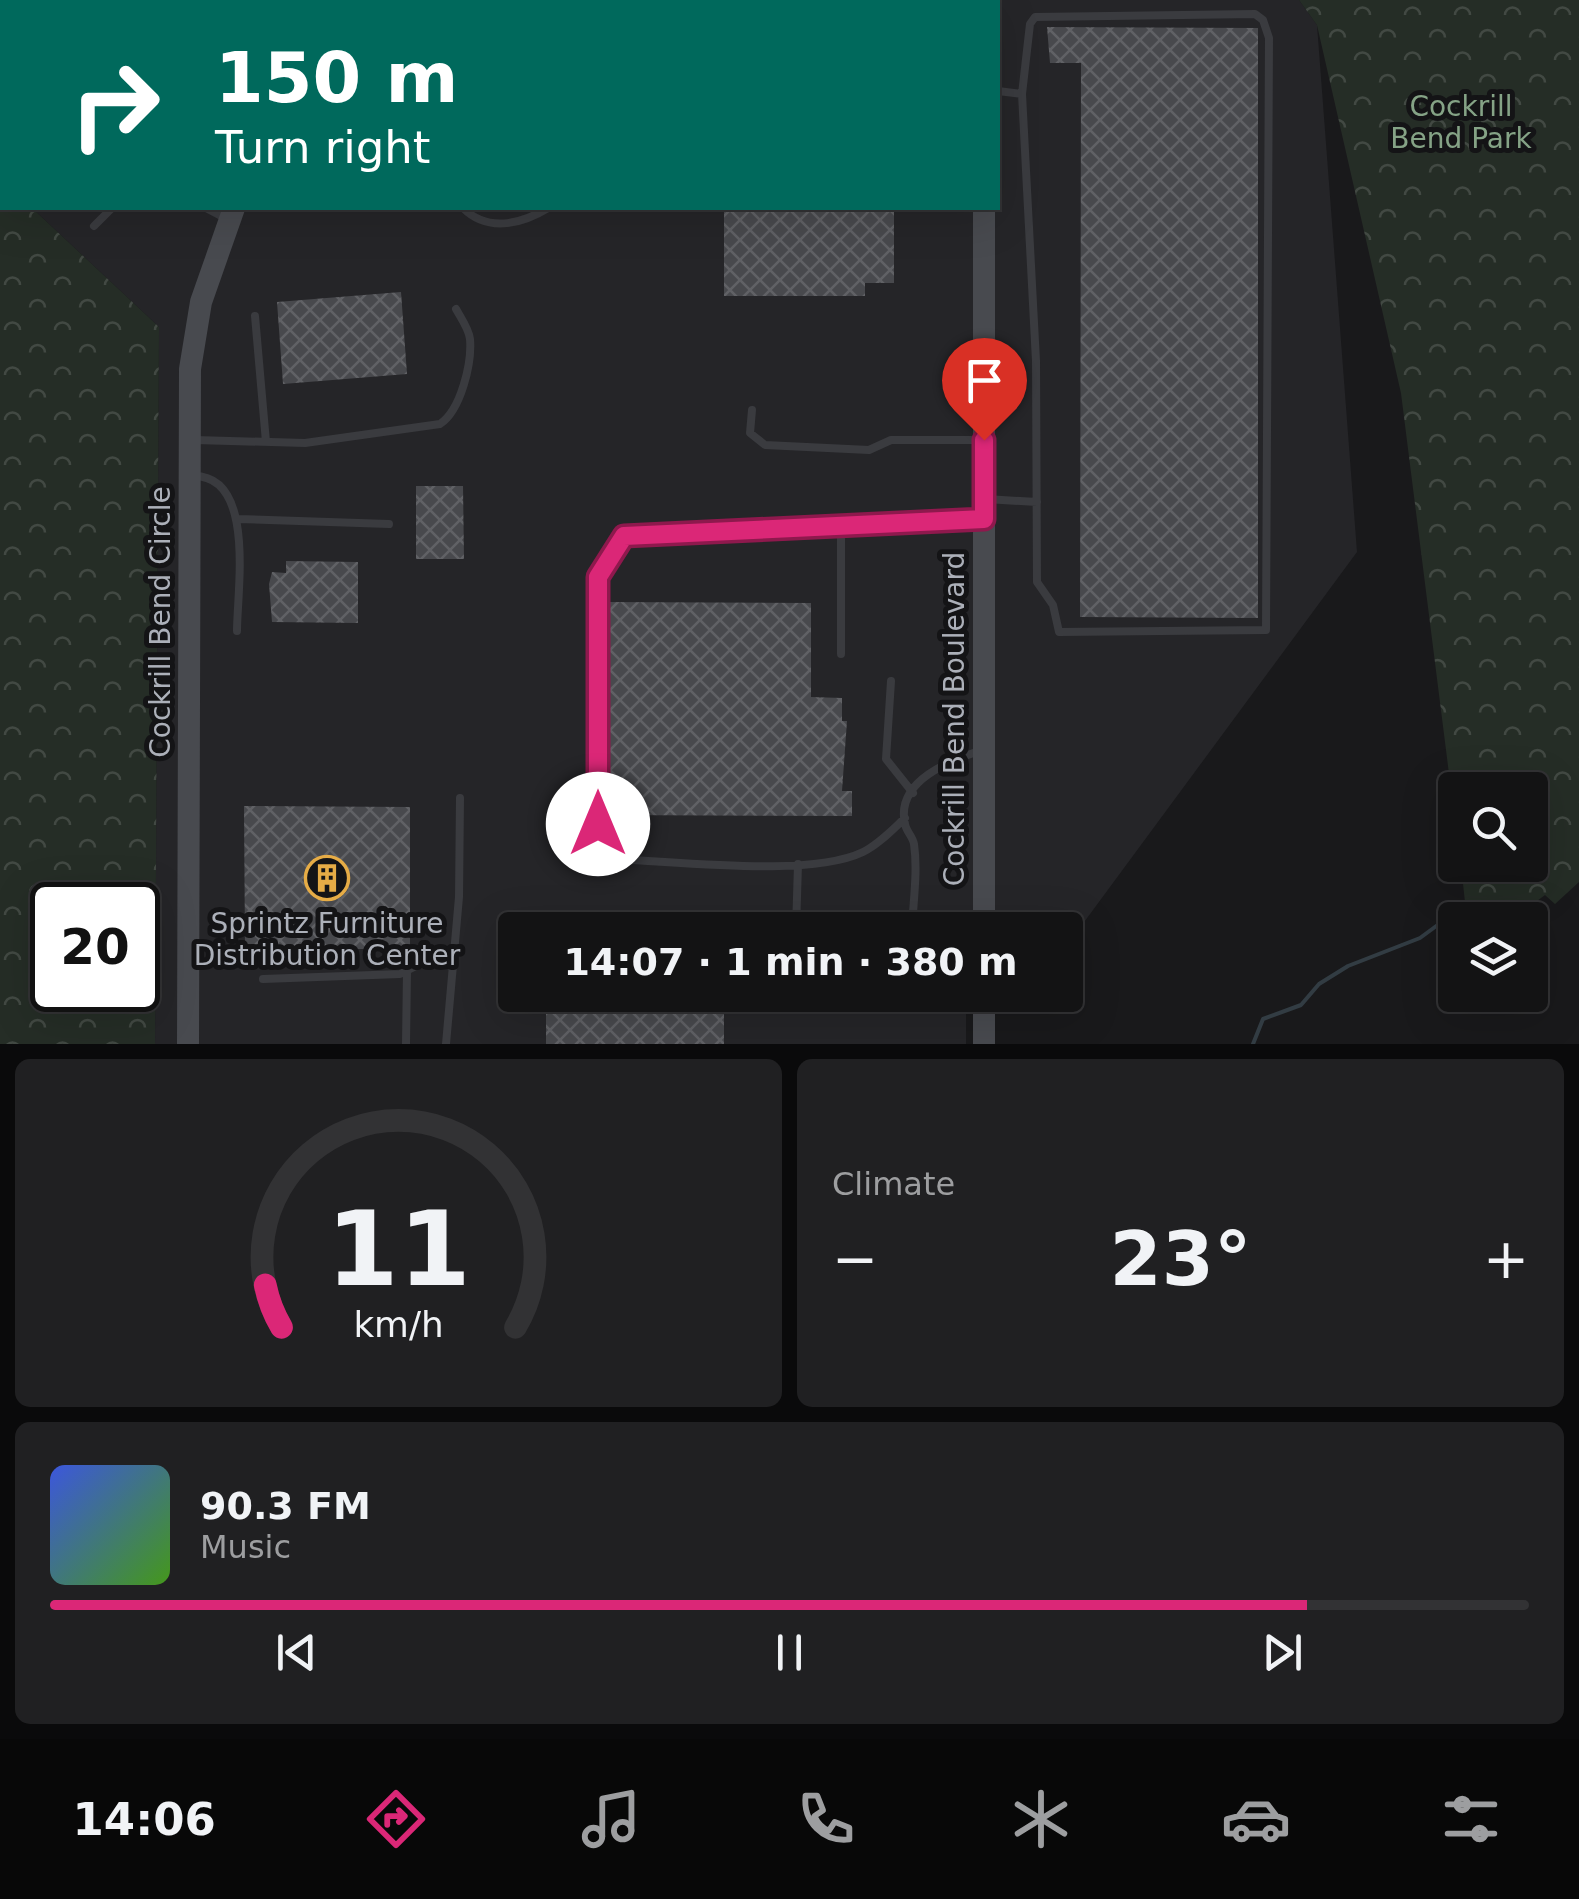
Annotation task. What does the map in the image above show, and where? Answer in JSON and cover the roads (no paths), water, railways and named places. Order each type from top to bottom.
[{"type":"street","name":"Cockrill Bend Boulevard","points":[[984,210],[984,912]]},
{"type":"street","name":"Cockrill Bend Circle","points":[[188,1044],[190,440],[196,324],[232,214]]},
{"type":"street","points":[[984,1012],[984,1044]]},
{"type":"lane","points":[[1256,14],[1264,20],[1269,38],[1266,630],[1059,632],[1053,604],[1037,582],[1036,361],[1022,94],[1030,24],[1035,18],[1256,14]]},
{"type":"lane","points":[[1000,91],[1022,94]]},
{"type":"lane","points":[[94,226],[110,210]]},
{"type":"lane","points":[[465,210],[478,222],[491,225],[544,210]]},
{"type":"lane","points":[[190,440],[305,443],[423,428],[448,419],[469,360],[470,335],[456,308]]},
{"type":"lane","points":[[255,316],[266,442]]},
{"type":"lane","points":[[752,410],[750,433],[764,445],[868,450],[891,440],[984,440]]},
{"type":"lane","points":[[190,476],[214,480],[227,492],[238,519],[236,631]]},
{"type":"lane","points":[[984,750],[942,762],[913,793],[905,818],[864,852],[838,860],[798,864],[611,860],[603,850],[598,824],[598,577],[624,536],[841,528],[1037,502]]},
{"type":"lane","points":[[238,519],[389,524]]},
{"type":"lane","points":[[841,528],[841,654]]},
{"type":"lane","points":[[891,681],[886,758],[895,776],[913,793]]},
{"type":"lane","points":[[446,1044],[460,798]]},
{"type":"lane","points":[[905,818],[914,841],[912,912]]},
{"type":"lane","points":[[797,912],[798,864]]},
{"type":"lane","points":[[263,979],[406,971],[418,965],[453,962]]},
{"type":"lane","points":[[406,971],[406,1044]]},
{"type":"waterway","points":[[1253,1044],[1263,1019],[1301,1005],[1319,984],[1348,966],[1420,938],[1438,925]]},
{"type":"place","name":"Sprintz Furniture Distribution Center","points":[[327,878]]},
{"type":"park label","name":"Cockrill Bend Park","points":[[1461,122]]}]
